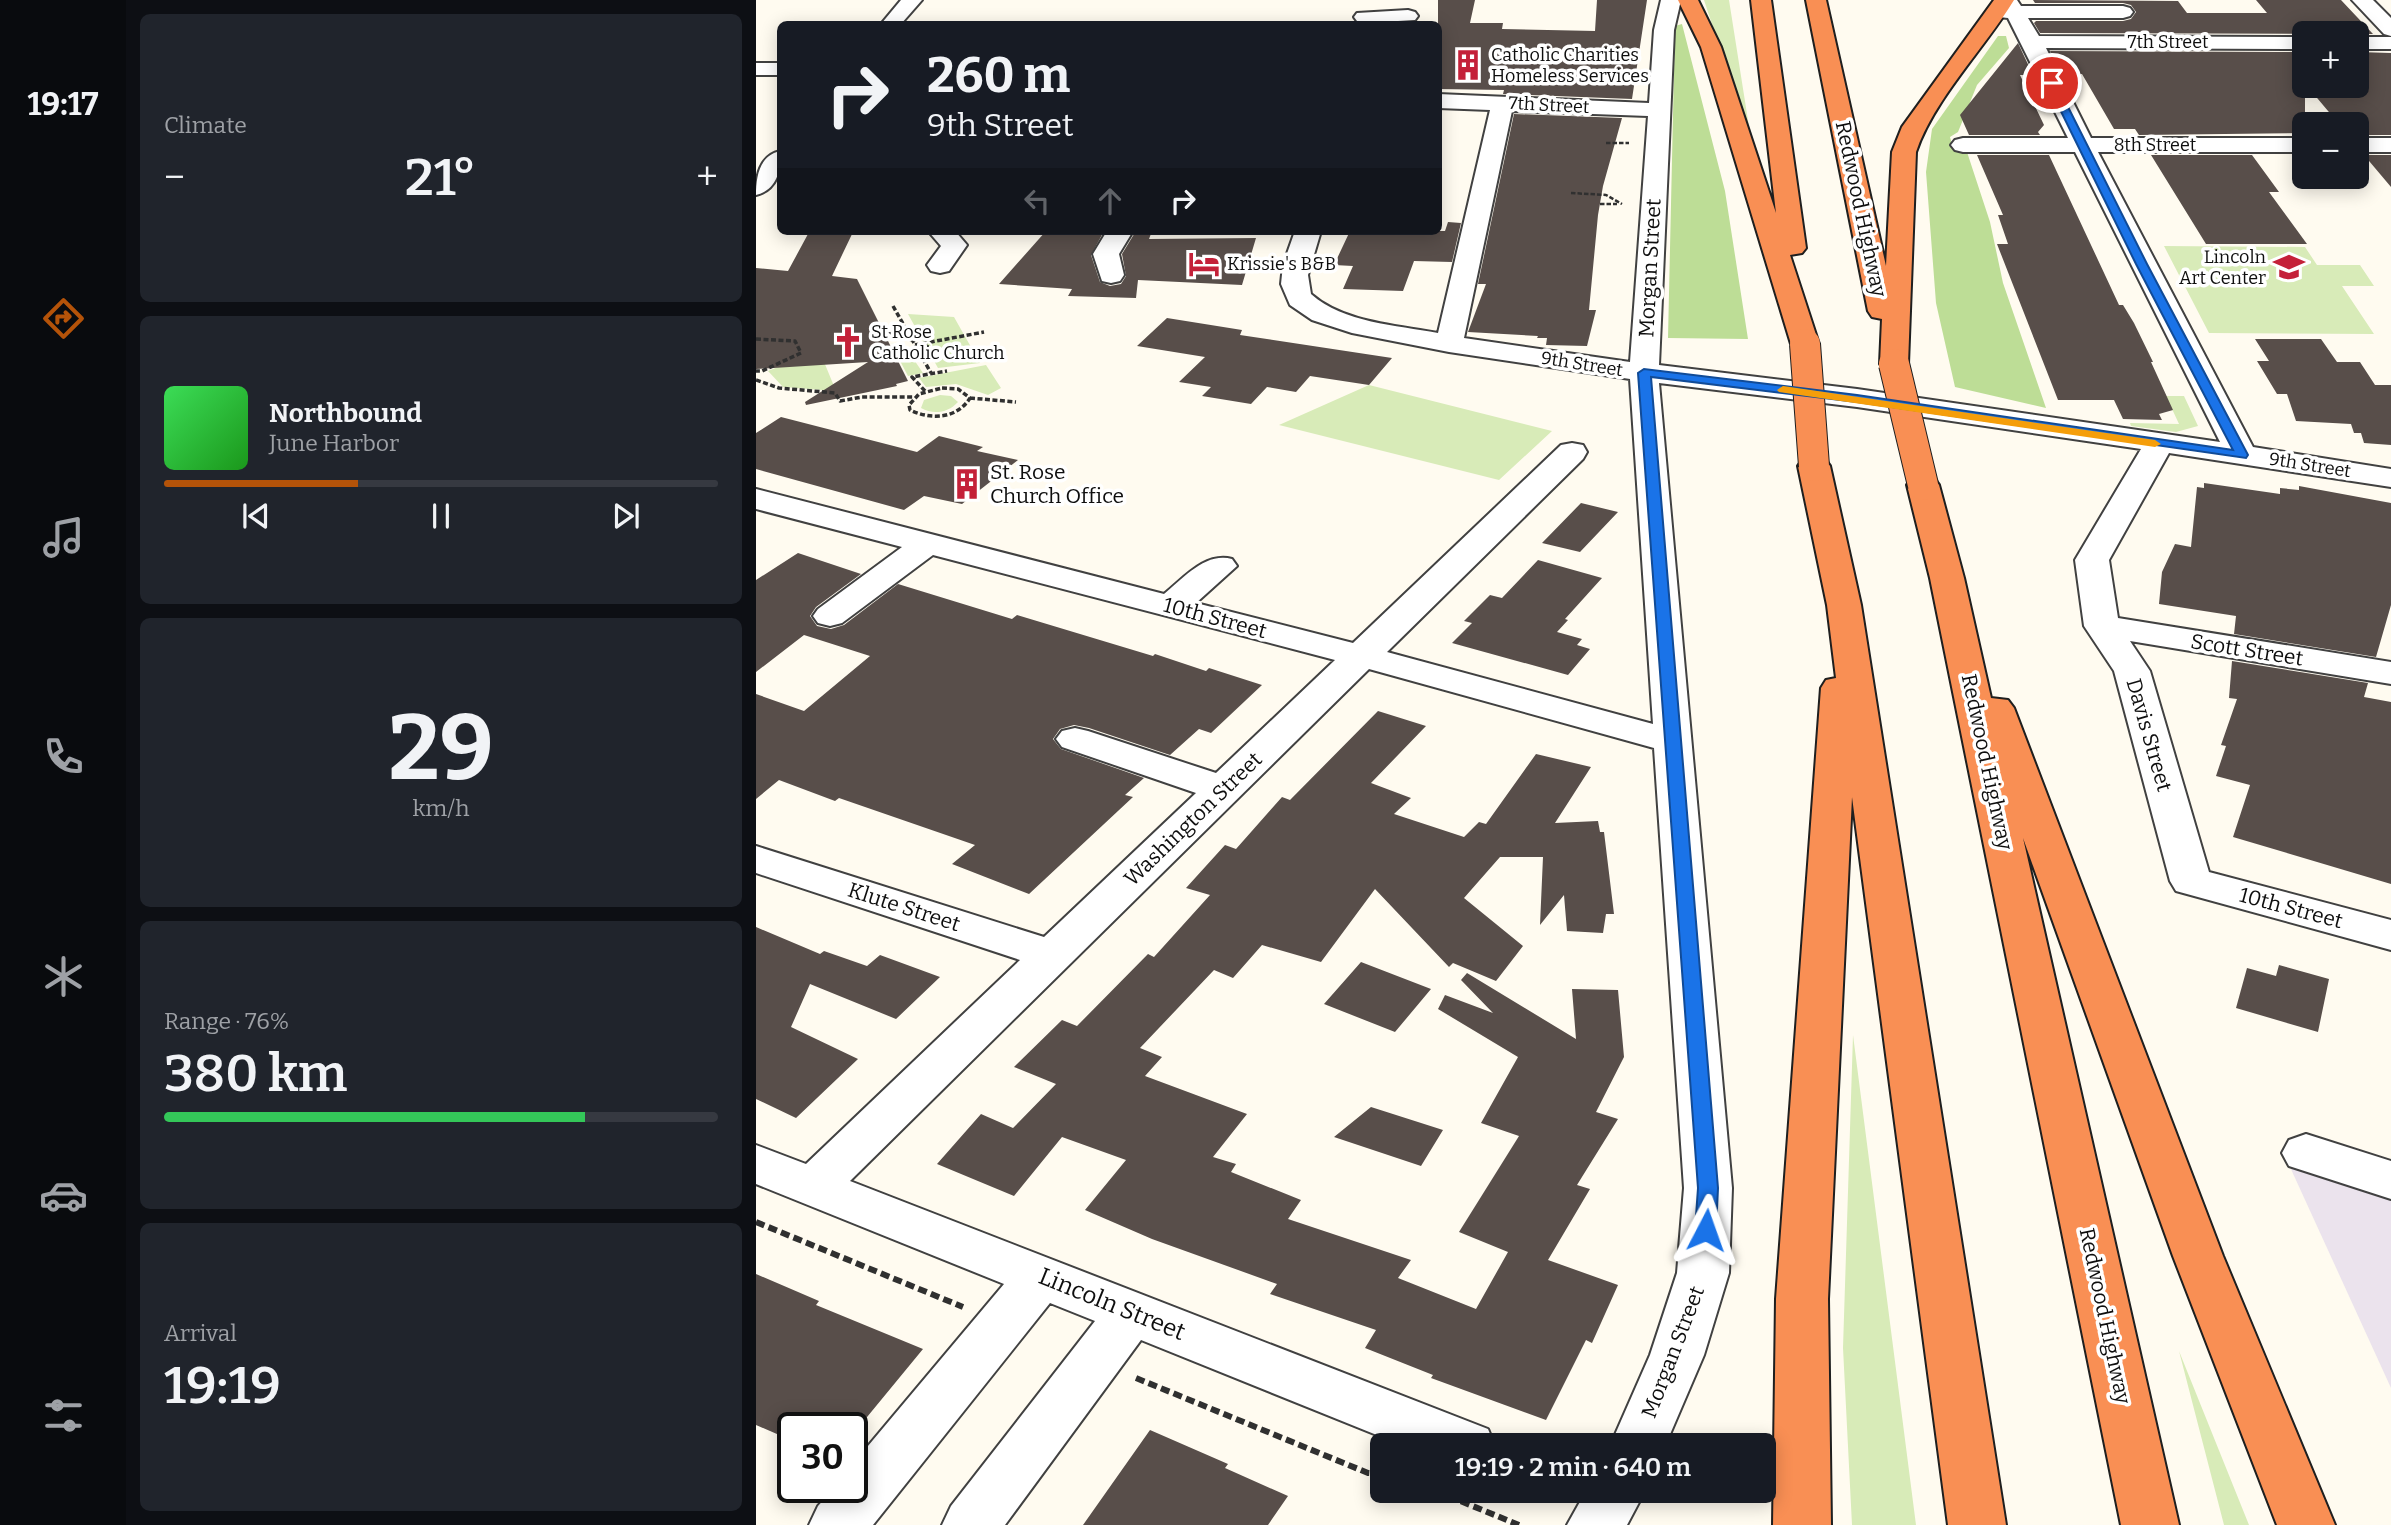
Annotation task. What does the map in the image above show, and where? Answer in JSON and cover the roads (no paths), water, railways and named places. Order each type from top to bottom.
[{"type":"highway","points":[[1688,0],[1711,47],[1805,344]]},
{"type":"highway","points":[[1761,0],[1805,344],[1814,466],[1844,605],[1977,1525]]},
{"type":"highway","name":"Redwood Highway","points":[[1816,0],[1894,364],[1947,578],[2150,1525]]},
{"type":"highway","points":[[1894,364],[1904,152],[1913,127],[2005,6]]},
{"type":"highway","points":[[1947,578],[2198,1256],[2306,1525]]},
{"type":"highway","points":[[1802,1525],[1802,1299],[1844,605]]},
{"type":"street","points":[[894,21],[912,0]]},
{"type":"street","points":[[2362,0],[2391,30]]},
{"type":"street","points":[[2005,6],[2123,12]]},
{"type":"street","points":[[2005,6],[2032,42],[2082,145],[2132,264],[2242,455]]},
{"type":"street","points":[[1365,14],[1408,16]]},
{"type":"street","name":"Morgan Street","points":[[1643,1433],[1677,1355],[1703,1273],[1708,1188],[1644,373],[1659,110],[1660,14]]},
{"type":"street","name":"7th Street","points":[[2032,42],[2292,43]]},
{"type":"street","points":[[2369,43],[2391,43]]},
{"type":"street","points":[[756,69],[777,69]]},
{"type":"street","name":"7th Street","points":[[1442,101],[1659,110]]},
{"type":"street","points":[[1449,344],[1503,102]]},
{"type":"street","name":"8th Street","points":[[1963,145],[2292,145]]},
{"type":"street","points":[[2369,145],[2391,145]]},
{"type":"street","points":[[756,188],[777,162]]},
{"type":"street","points":[[940,265],[954,245],[945,235]]},
{"type":"street","points":[[1111,275],[1106,254],[1118,235]]},
{"type":"street","name":"9th Street","points":[[1307,235],[1293,279],[1298,297],[1316,312],[1352,324],[1449,344],[1644,373],[1857,398],[2391,478]]},
{"type":"street","name":"Davis Street","points":[[2159,444],[2092,560],[2102,626],[2132,671],[2191,881]]},
{"type":"street","name":"Washington Street","points":[[814,1186],[1572,452]]},
{"type":"street","name":"10th Street","points":[[756,499],[928,543],[978,547],[1171,606],[1673,741]]},
{"type":"street","points":[[830,616],[928,543]]},
{"type":"street","points":[[1171,606],[1220,566]]},
{"type":"street","name":"Scott Street","points":[[2102,626],[2391,673]]},
{"type":"street","points":[[1075,739],[1224,789]]},
{"type":"street","name":"Klute Street","points":[[756,859],[1052,955]]},
{"type":"street","name":"10th Street","points":[[2191,881],[2391,935]]},
{"type":"street","points":[[2306,1153],[2391,1180]]},
{"type":"street","name":"Lincoln Street","points":[[756,1164],[1435,1433]]},
{"type":"street","points":[[838,1525],[1042,1276]]},
{"type":"street","points":[[971,1525],[1132,1312]]},
{"type":"place","name":"Catholic Charities Homeless Services","points":[[1468,65]]},
{"type":"place","name":"Krissie's B&B","points":[[1204,264]]},
{"type":"place","name":"Lincoln Art Center","points":[[2289,267]]},
{"type":"place","name":"St Rose Catholic Church","points":[[848,342]]},
{"type":"place","name":"St. Rose Church Office","points":[[967,484]]}]
